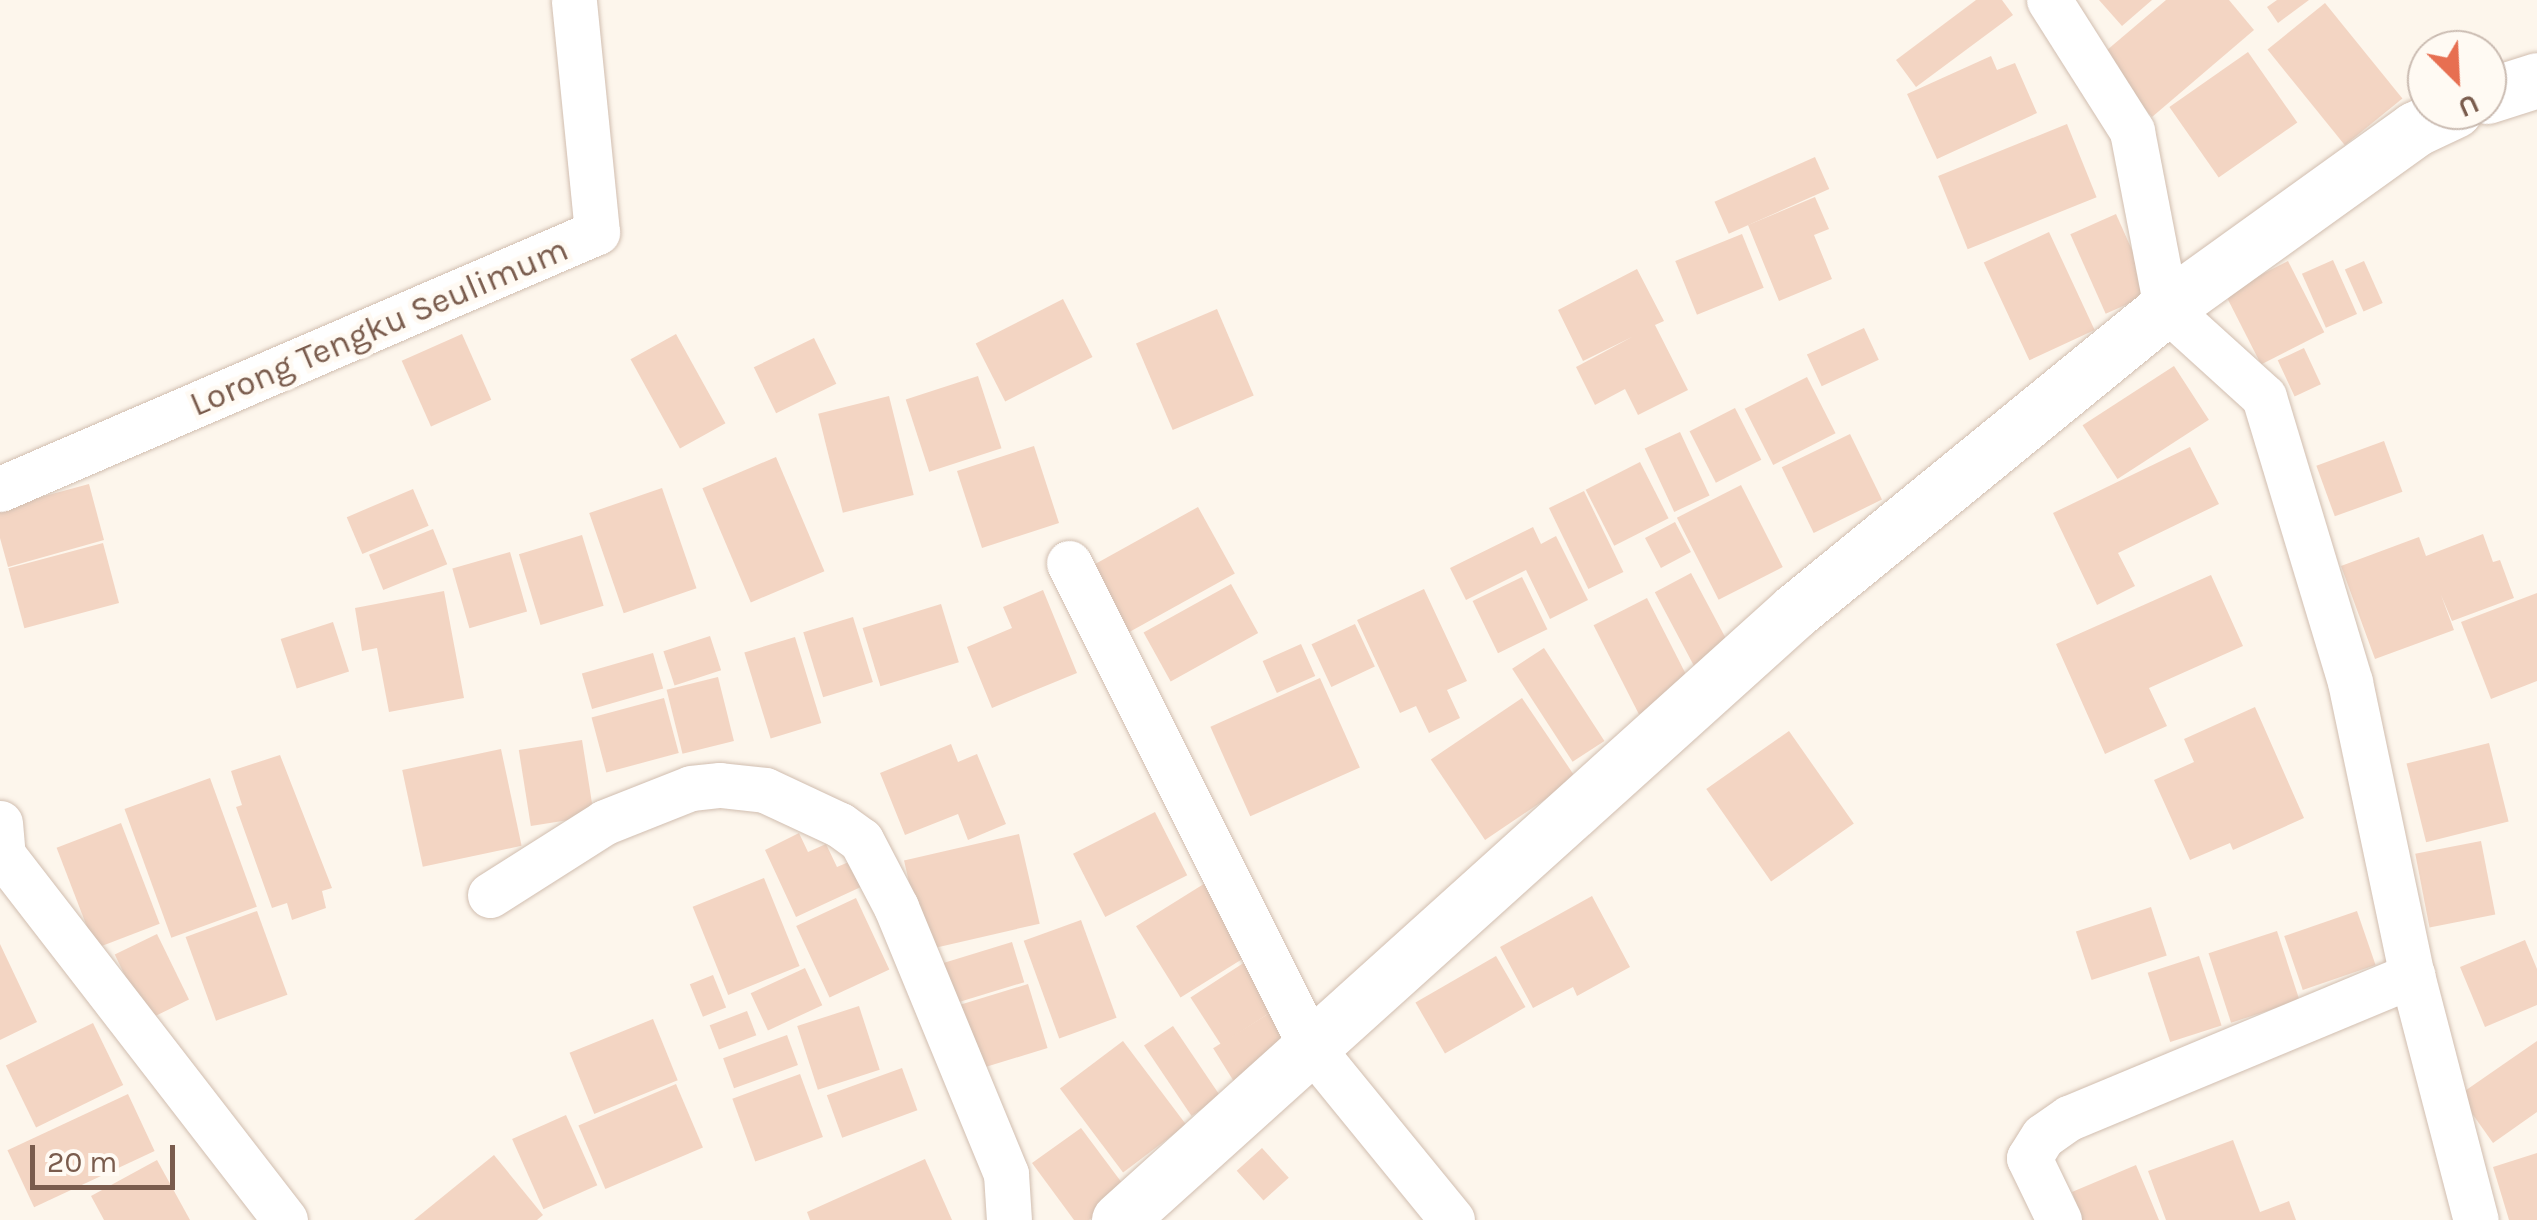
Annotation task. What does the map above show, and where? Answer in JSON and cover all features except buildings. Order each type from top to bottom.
[{"type":"street","name":"Lorong Tengku Seulimum","points":[[0,489],[597,232],[574,0]]},
{"type":"street","points":[[2049,0],[2132,132],[2166,308],[2264,397],[2350,682],[2412,976],[2476,1220]]},
{"type":"street","points":[[2507,90],[2537,80]]},
{"type":"street","points":[[1119,1220],[1796,610],[2166,308],[2413,130]]},
{"type":"street","points":[[1069,563],[1311,1047],[1452,1220]]},
{"type":"street","points":[[490,895],[605,822],[691,788],[720,784],[764,790],[840,824],[860,840],[896,907],[1006,1174],[1009,1220]]},
{"type":"street","points":[[1,844],[284,1220]]},
{"type":"street","points":[[2059,1220],[2029,1158],[2043,1136],[2069,1118],[2412,976]]}]
